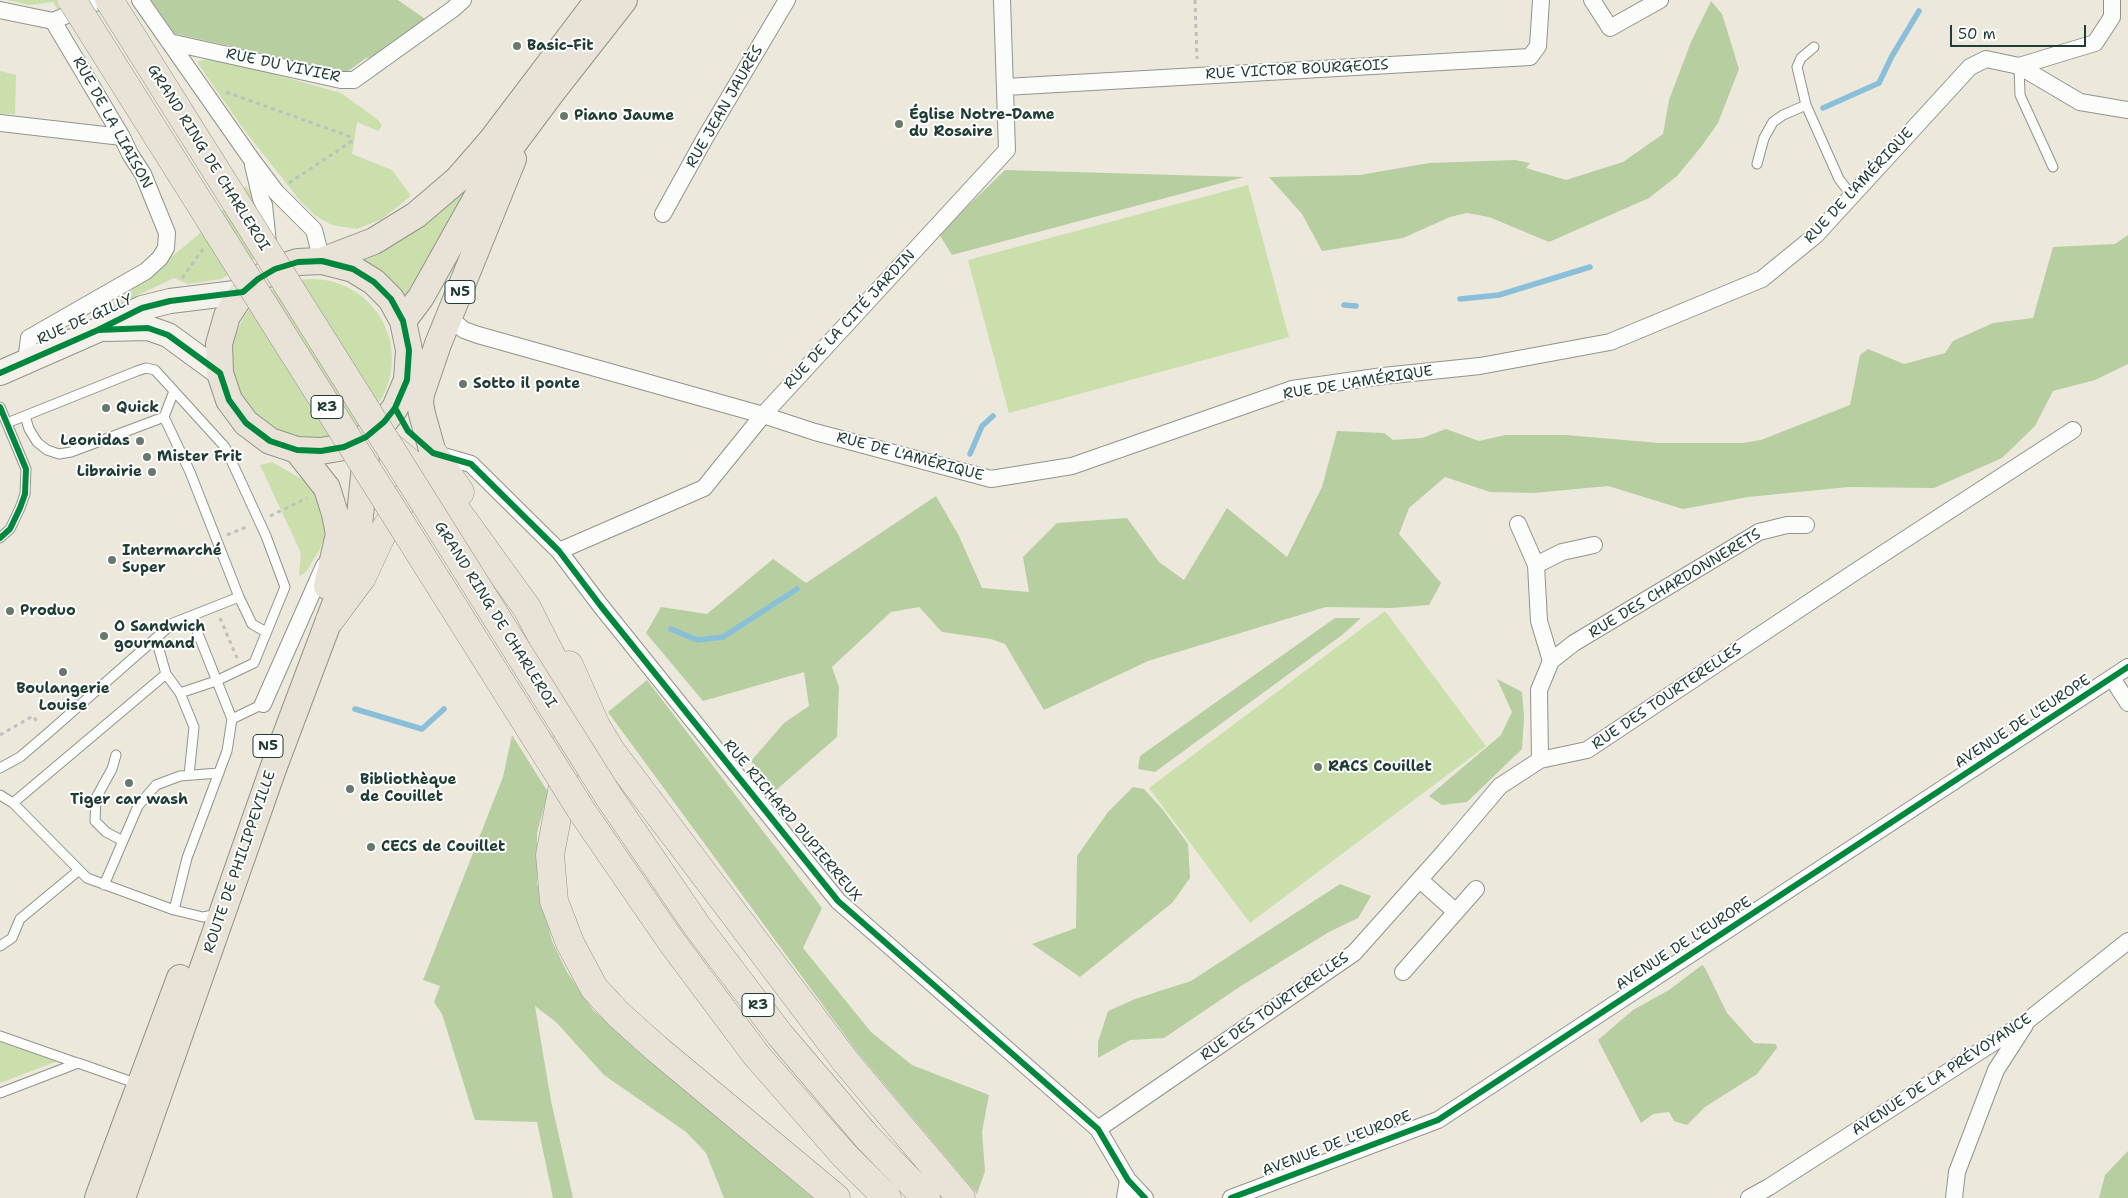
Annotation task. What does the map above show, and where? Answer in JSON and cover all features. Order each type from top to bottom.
[{"type":"highway","name":"GRAND RING DE CHARLEROI","points":[[72,0],[582,813],[671,941],[757,1056],[844,1155],[886,1198]]},
{"type":"highway","name":"GRAND RING DE CHARLEROI","points":[[108,0],[609,797],[697,926],[780,1035],[867,1137],[926,1198]]},
{"type":"highway","points":[[368,435],[398,452],[441,489],[527,608],[550,652],[562,684],[568,731],[562,791],[550,855],[554,901],[570,943],[594,988],[618,1014],[657,1049],[836,1198]]},
{"type":"highway","points":[[433,453],[550,621],[596,726],[611,751],[846,1062],[961,1198]]},
{"type":"highway","points":[[330,620],[362,577],[385,528],[405,496],[422,487],[431,486],[441,489]]},
{"type":"main road","points":[[322,261],[374,241],[416,215],[457,180],[491,141],[598,0]]},
{"type":"main road","name":"N5","points":[[403,321],[422,297],[487,179],[624,0]]},
{"type":"main road","name":"N5","points":[[433,453],[420,403],[424,382],[502,190],[522,134]]},
{"type":"main road","points":[[322,261],[353,269],[374,282],[391,299],[403,321],[409,350],[407,380],[398,401],[384,422],[368,435],[344,447],[321,451],[297,450],[270,441],[246,423],[230,400],[220,373],[219,344],[227,316],[243,292],[258,279],[275,269],[298,262],[322,261]]},
{"type":"main road","name":"RUE DE GILLY","points":[[0,372],[98,330],[142,308],[170,301],[243,292]]},
{"type":"main road","points":[[98,330],[148,328],[154,330],[168,335],[220,373]]},
{"type":"main road","points":[[398,401],[424,382]]},
{"type":"main road","points":[[398,401],[408,431],[433,453]]},
{"type":"main road","name":"ROUTE DE PHILIPPEVILLE","points":[[98,1198],[141,1085],[273,769],[357,546],[368,435]]},
{"type":"main road","name":"ROUTE DE PHILIPPEVILLE","points":[[122,1198],[213,915],[325,593],[338,534],[332,500],[327,488],[297,450]]},
{"type":"street","points":[[0,10],[54,21],[102,0]]},
{"type":"street","points":[[140,0],[276,192],[314,230],[322,261]]},
{"type":"street","name":"RUE DU VIVIER","points":[[168,42],[341,80],[354,80],[463,0]]},
{"type":"street","name":"RUE JEAN JAURÈS","points":[[663,214],[787,0]]},
{"type":"street","name":"RUE DE LA CITÉ JARDIN","points":[[559,551],[704,488],[763,415],[1007,150],[1002,0]]},
{"type":"street","name":"RUE VICTOR BOURGEOIS","points":[[1005,87],[1530,57],[1538,46],[1541,0]]},
{"type":"street","points":[[1592,0],[1610,28],[1660,0]]},
{"type":"street","points":[[2019,66],[2095,44],[2112,17],[2112,0]]},
{"type":"street","name":"RUE DE LA LIAISON","points":[[26,361],[29,338],[146,271],[160,258],[166,248],[167,233],[143,174],[54,21]]},
{"type":"street","name":"RUE DE L'AMÉRIQUE","points":[[449,318],[464,330],[478,335],[763,415],[815,432],[991,478],[1072,466],[1292,389],[1382,376],[1480,366],[1610,342],[1762,279],[1816,235],[1970,67],[1986,59],[2019,66],[2080,102],[2128,110]]},
{"type":"street","points":[[0,123],[122,137]]},
{"type":"street","points":[[252,160],[260,199],[264,205],[268,246],[275,269]]},
{"type":"street","name":"RUE DES TOURTERELLES","points":[[1098,1129],[1354,954],[1500,786],[1540,760],[1587,750],[2073,430]]},
{"type":"street","name":"RUE RICHARD DUPIERREUX","points":[[433,453],[471,464],[559,551],[600,605],[838,901],[1098,1129],[1128,1180],[1145,1198]]},
{"type":"street","points":[[1518,524],[1536,565],[1540,620],[1551,661],[1540,690],[1540,760]]},
{"type":"street","name":"RUE DES CHARDONNERETS","points":[[1551,661],[1574,644],[1759,532],[1787,525],[1806,525]]},
{"type":"street","points":[[263,704],[338,534]]},
{"type":"street","points":[[1536,565],[1562,552],[1594,545]]},
{"type":"street","name":"AVENUE DE L'EUROPE","points":[[1232,1198],[1438,1120],[2128,667]]},
{"type":"street","points":[[2112,678],[2128,703]]},
{"type":"street","points":[[1420,880],[1456,912]]},
{"type":"street","points":[[1403,972],[1476,889]]},
{"type":"street","name":"AVENUE DE LA PRÉVOYANCE","points":[[1750,1198],[1769,1188],[2027,1021],[2128,941]]},
{"type":"street","points":[[1954,1198],[1957,1172],[1996,1070],[2027,1021]]},
{"type":"street","points":[[1125,1198],[1128,1180]]},
{"type":"lane","points":[[1814,47],[1801,58],[1797,68],[1806,105],[1839,179],[1852,196]]},
{"type":"lane","points":[[2019,66],[2020,95],[2053,167]]},
{"type":"lane","points":[[1757,164],[1764,138],[1773,122],[1783,115],[1806,105]]},
{"type":"lane","points":[[7,423],[146,368],[156,370],[162,375],[174,391],[225,447],[266,536],[285,587],[254,663],[216,681],[180,694]]},
{"type":"lane","points":[[174,391],[164,417],[190,472],[239,597],[252,624],[266,632]]},
{"type":"lane","points":[[0,407],[26,469],[25,494],[10,529],[0,538]]},
{"type":"lane","points":[[25,416],[29,429],[37,442],[47,450],[58,454],[71,452],[164,417]]},
{"type":"lane","points":[[0,768],[20,757],[173,623],[239,597]]},
{"type":"lane","points":[[174,910],[187,858],[227,750],[232,719],[191,616]]},
{"type":"lane","points":[[156,638],[166,674],[180,694],[194,727],[189,775]]},
{"type":"lane","points":[[13,803],[166,674]]},
{"type":"lane","points":[[232,719],[263,704]]},
{"type":"lane","points":[[116,754],[112,769],[96,798],[95,821],[106,832],[123,841]]},
{"type":"lane","points":[[104,885],[138,806],[156,785],[180,776],[219,772]]},
{"type":"lane","points":[[0,794],[13,803],[87,878],[174,910],[213,915]]},
{"type":"lane","points":[[0,946],[12,938],[20,919],[78,871]]},
{"type":"lane","points":[[0,1036],[141,1085]]},
{"type":"lane","points":[[0,1093],[78,1063]]},
{"type":"path","points":[[1195,0],[1198,76]]},
{"type":"path","points":[[198,84],[241,96],[355,139]]},
{"type":"green space","points":[[8,0],[79,0],[58,10],[53,2],[29,5]]},
{"type":"green space","points":[[151,0],[398,0],[425,19],[374,57],[366,58],[347,72],[172,33]]},
{"type":"green space","points":[[1711,1],[1722,14],[1739,69],[1718,123],[1677,176],[1649,198],[1549,242],[1489,217],[1467,213],[1450,217],[1403,238],[1322,251],[1302,214],[1269,177],[1360,175],[1429,163],[1515,160],[1530,163],[1526,168],[1566,180],[1623,162],[1663,134],[1669,100],[1691,42]]},
{"type":"green space","points":[[213,57],[341,93],[378,120],[382,126],[378,131],[357,122],[352,154],[392,170],[411,196],[382,219],[357,229],[332,225],[316,216],[301,202],[242,127],[197,62]]},
{"type":"green space","points":[[0,71],[16,75],[15,114],[0,114]]},
{"type":"green space","points":[[1005,170],[1244,177],[952,255],[939,234]]},
{"type":"green space","points":[[471,180],[441,241],[401,301],[358,262],[371,257],[409,234]]},
{"type":"green space","points":[[1248,185],[1289,337],[1009,413],[968,260]]},
{"type":"green space","points":[[246,186],[274,229],[260,254],[248,264],[221,279],[188,284],[174,278],[109,309],[198,235]]},
{"type":"green space","points":[[2128,235],[2128,364],[2095,380],[2053,391],[2035,426],[2002,458],[1934,488],[1848,487],[1748,497],[1683,509],[1608,486],[1534,493],[1490,492],[1445,477],[1409,508],[1399,534],[1441,583],[1429,605],[1391,608],[1326,607],[1148,661],[1044,710],[1005,644],[991,639],[942,632],[919,607],[891,612],[832,667],[839,687],[837,737],[775,791],[751,761],[784,723],[809,706],[804,672],[703,701],[646,633],[661,607],[707,614],[773,559],[806,583],[936,496],[959,536],[982,588],[1029,592],[1023,557],[1057,523],[1127,518],[1159,562],[1184,580],[1227,508],[1287,557],[1322,487],[1337,431],[1384,433],[1393,440],[1422,438],[1446,429],[1479,441],[1505,435],[1566,435],[1659,443],[1742,443],[1761,440],[1850,405],[1860,355],[1868,349],[1904,364],[1945,353],[1953,341],[1993,323],[2033,318],[2053,247],[2115,244]]},
{"type":"green space","points":[[320,279],[350,288],[369,302],[379,314],[386,328],[391,343],[391,375],[386,390],[379,404],[369,416],[357,426],[335,436],[320,439],[304,439],[289,436],[267,426],[245,404],[233,375],[232,351],[235,336],[245,314],[267,292],[296,280]]},
{"type":"green space","points":[[272,462],[305,481],[315,494],[327,528],[320,549],[306,572],[299,576],[301,553],[260,465]]},
{"type":"green space","name":"RACS Couillet","points":[[1385,611],[1486,746],[1250,923],[1149,788]]},
{"type":"green space","points":[[1335,618],[1361,618],[1342,635],[1155,772],[1138,769],[1140,756]]},
{"type":"green space","points":[[1497,679],[1522,692],[1524,717],[1522,749],[1467,802],[1442,805],[1429,796],[1501,735],[1512,712]]},
{"type":"green space","points":[[647,680],[822,908],[803,948],[871,1032],[912,1065],[989,1095],[982,1132],[985,1171],[977,1194],[858,1053],[608,712]]},
{"type":"green space","points":[[512,735],[548,792],[537,833],[537,883],[552,941],[567,972],[593,1010],[813,1198],[724,1198],[706,1153],[686,1132],[604,1075],[556,1022],[535,1006],[551,1101],[573,1198],[553,1198],[537,1122],[475,1120],[442,1014],[434,1002],[440,986],[423,980],[503,777]]},
{"type":"green space","points":[[1133,787],[1144,789],[1163,810],[1188,844],[1190,878],[1172,903],[1080,977],[1032,944],[1076,928],[1077,856],[1108,812]]},
{"type":"green space","points":[[1340,884],[1371,896],[1358,918],[1329,932],[1241,986],[1164,1038],[1130,1040],[1098,1058],[1098,1042],[1108,1011],[1135,999],[1191,981]]},
{"type":"green space","points":[[1702,965],[1727,1013],[1754,1043],[1776,1044],[1777,1048],[1757,1074],[1705,1107],[1687,1125],[1674,1121],[1669,1112],[1653,1114],[1641,1123],[1598,1040],[1633,1010],[1669,990]]},
{"type":"green space","points":[[0,1036],[63,1059],[0,1083]]},
{"type":"green space","points":[[2128,1151],[2128,1198],[2099,1198],[2105,1175]]},
{"type":"waterway","points":[[1823,108],[1879,83],[1892,56],[1919,11]]},
{"type":"waterway","points":[[1460,299],[1499,295],[1590,267]]},
{"type":"waterway","points":[[1344,305],[1356,306]]},
{"type":"waterway","points":[[970,454],[982,426],[993,416]]},
{"type":"waterway","points":[[671,629],[697,640],[723,637],[797,589]]},
{"type":"waterway","points":[[355,709],[422,729],[444,709]]},
{"type":"cycle path","points":[[0,373],[98,330],[142,308],[170,301],[243,292],[258,279],[275,269],[298,262],[322,261],[353,269],[374,282],[391,299],[403,321],[409,350],[407,380],[395,408],[384,422],[366,437],[344,447],[321,451],[297,450],[270,441],[246,423],[229,400],[220,373],[168,335],[148,328],[98,330]]},
{"type":"cycle path","points":[[0,407],[26,469],[25,494],[20,508],[10,529],[0,538]]},
{"type":"cycle path","points":[[395,408],[408,431],[433,453],[471,464],[559,551],[600,605],[838,901],[1098,1129],[1128,1180],[1145,1198]]},
{"type":"cycle path","points":[[1231,1198],[1438,1120],[2128,667]]},
{"type":"place","name":"Basic-Fit","points":[[517,46]]},
{"type":"place","name":"Piano Jaume","points":[[564,116]]},
{"type":"place","name":"Église Notre-Dame du Rosaire","points":[[899,124]]},
{"type":"place","name":"Sotto il ponte","points":[[463,384]]},
{"type":"place","name":"Quick","points":[[106,408]]},
{"type":"place","name":"Leonidas","points":[[140,441]]},
{"type":"place","name":"Mister Frit","points":[[147,457]]},
{"type":"place","name":"Librairie","points":[[152,472]]},
{"type":"place","name":"Intermarché Super","points":[[112,560]]},
{"type":"place","name":"Produo","points":[[10,611]]},
{"type":"place","name":"O Sandwich gourmand","points":[[104,636]]},
{"type":"place","name":"Boulangerie Louise","points":[[63,672]]},
{"type":"place","name":"RACS Couillet","points":[[1318,767]]},
{"type":"place","name":"Tiger car wash","points":[[129,783]]},
{"type":"place","name":"Bibliothèque de Couillet","points":[[350,789]]},
{"type":"place","name":"CECS de Couillet","points":[[371,847]]}]
